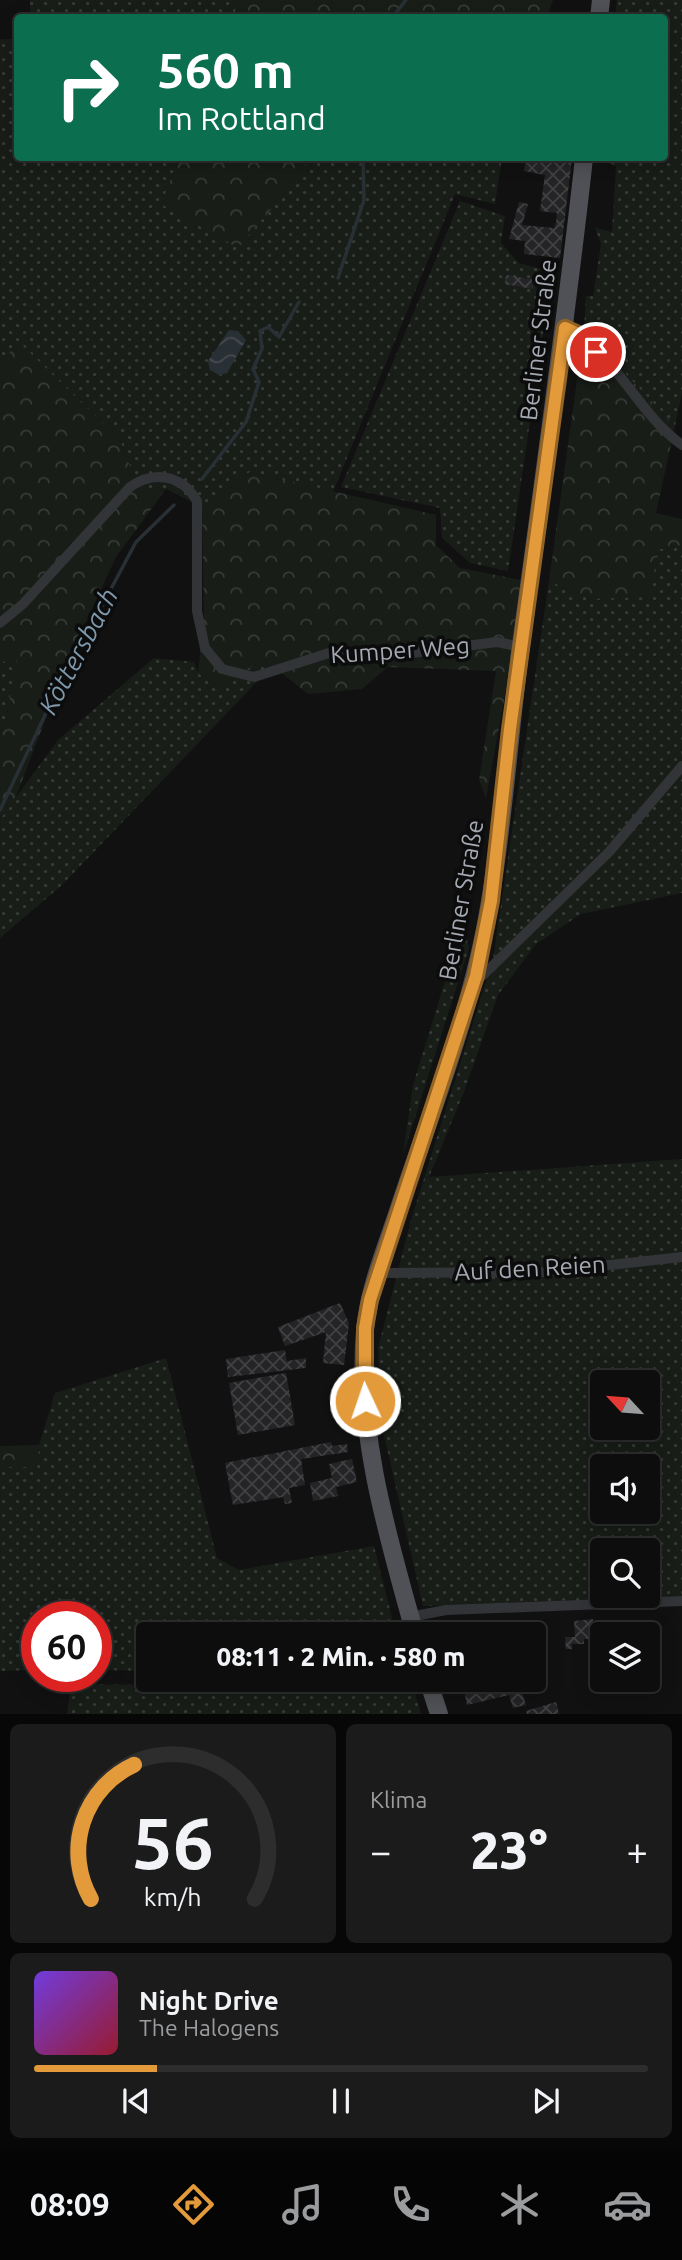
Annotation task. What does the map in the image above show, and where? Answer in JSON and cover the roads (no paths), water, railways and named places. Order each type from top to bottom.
[{"type":"main road","name":"Berliner Straße","points":[[411,1622],[367,1428],[363,1373],[365,1328],[378,1273],[476,976],[491,901],[521,647],[565,328],[584,161]]},
{"type":"main road","points":[[432,1692],[439,1714]]},
{"type":"street","points":[[565,328],[578,334],[633,389],[662,431],[682,445]]},
{"type":"street","name":"Kumper Weg","points":[[0,623],[23,604],[130,487],[147,477],[159,476],[180,482],[197,502],[197,611],[205,648],[222,669],[254,677],[329,653],[404,654],[497,642],[521,647]]},
{"type":"street","points":[[476,976],[482,976],[609,852],[682,766]]},
{"type":"street","name":"Auf den Reien","points":[[378,1273],[547,1272],[682,1257]]},
{"type":"street","points":[[420,1622],[446,1610],[682,1601]]},
{"type":"water","points":[[229,330],[238,331],[246,340],[227,373],[219,375],[210,370],[208,361]]},
{"type":"waterway","name":"Köttersbach","points":[[395,14],[406,0]]},
{"type":"waterway","name":"Köttersbach","points":[[338,278],[364,200],[363,161]]},
{"type":"waterway","name":"Köttersbach","points":[[202,479],[246,422],[259,382],[253,369],[262,349],[260,331],[268,327],[279,337],[299,302]]},
{"type":"waterway","name":"Köttersbach","points":[[0,810],[56,692],[136,542],[174,505]]}]
